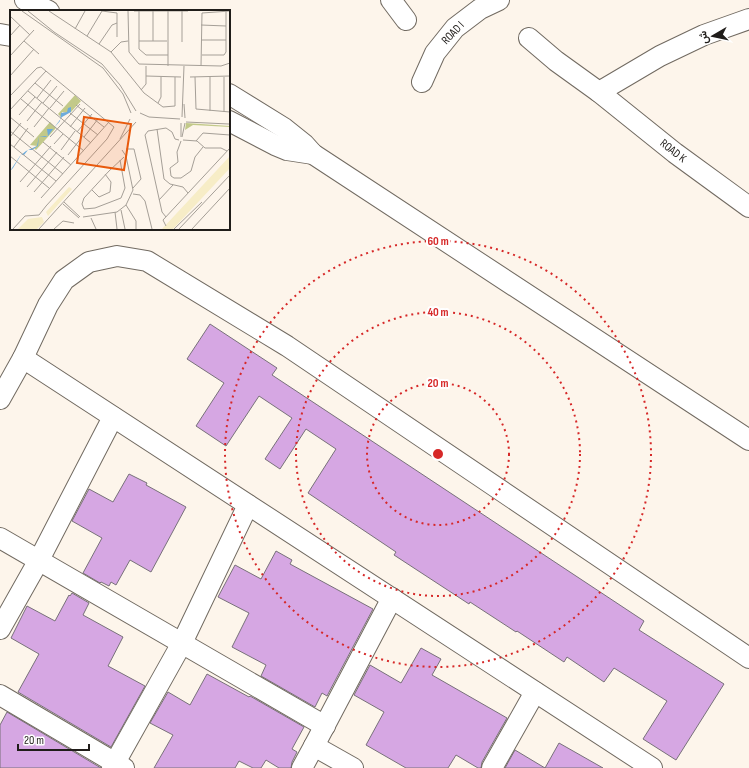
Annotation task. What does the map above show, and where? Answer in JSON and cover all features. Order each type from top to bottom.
[{"type":"street","points":[[25,0],[47,10]]},
{"type":"street","points":[[391,0],[406,20]]},
{"type":"street","name":"ROAD I","points":[[422,82],[435,53],[455,28],[480,9],[499,0]]},
{"type":"street","points":[[599,92],[660,56],[704,35],[749,19]]},
{"type":"street","points":[[0,34],[10,36]]},
{"type":"street","name":"ROAD K","points":[[529,38],[556,61],[599,92],[675,153],[749,207]]},
{"type":"street","points":[[230,95],[284,128],[304,144],[313,154],[749,440]]},
{"type":"street","points":[[230,122],[287,150],[313,154]]},
{"type":"street","points":[[0,399],[23,358],[48,304],[64,280],[89,262],[117,256],[147,261],[287,346],[749,658]]},
{"type":"street","points":[[23,358],[652,768]]},
{"type":"street","points":[[0,629],[39,560],[113,417]]},
{"type":"street","points":[[0,695],[117,766],[182,642],[248,505]]},
{"type":"street","points":[[0,538],[325,726]]},
{"type":"street","points":[[302,768],[392,598]]},
{"type":"street","points":[[492,768],[535,692]]},
{"type":"street","points":[[314,746],[353,768]]},
{"type":"building","points":[[210,324],[277,368],[272,375],[644,621],[639,630],[724,684],[676,760],[643,739],[667,701],[614,668],[604,682],[567,657],[564,662],[470,602],[469,604],[394,555],[396,552],[308,493],[336,449],[306,429],[280,469],[265,459],[292,418],[259,396],[226,446],[196,426],[224,383],[187,359]]},
{"type":"building","points":[[129,474],[147,483],[146,485],[186,507],[151,572],[130,560],[116,585],[111,582],[109,586],[101,582],[100,583],[83,573],[102,538],[72,521],[89,489],[113,502]]},
{"type":"building","points":[[276,551],[292,560],[290,564],[373,609],[327,696],[322,693],[315,707],[261,676],[266,665],[232,647],[249,613],[218,597],[235,565],[261,579]]},
{"type":"building","points":[[72,593],[89,603],[83,615],[123,637],[108,666],[145,686],[111,747],[18,692],[39,654],[11,638],[27,606],[55,621],[69,595],[70,596]]},
{"type":"building","points":[[421,648],[441,659],[432,675],[507,718],[482,762],[481,768],[478,768],[456,755],[448,768],[406,768],[366,745],[384,712],[354,695],[370,665],[401,683]]},
{"type":"building","points":[[207,674],[249,697],[250,696],[304,727],[292,749],[297,752],[291,768],[279,768],[266,760],[261,768],[253,768],[239,761],[235,768],[154,768],[173,735],[150,723],[168,692],[190,705]]},
{"type":"building","points":[[7,712],[101,768],[0,768],[0,725]]},
{"type":"building","points":[[559,743],[603,768],[545,768]]},
{"type":"building","points":[[515,750],[545,768],[505,768]]}]
